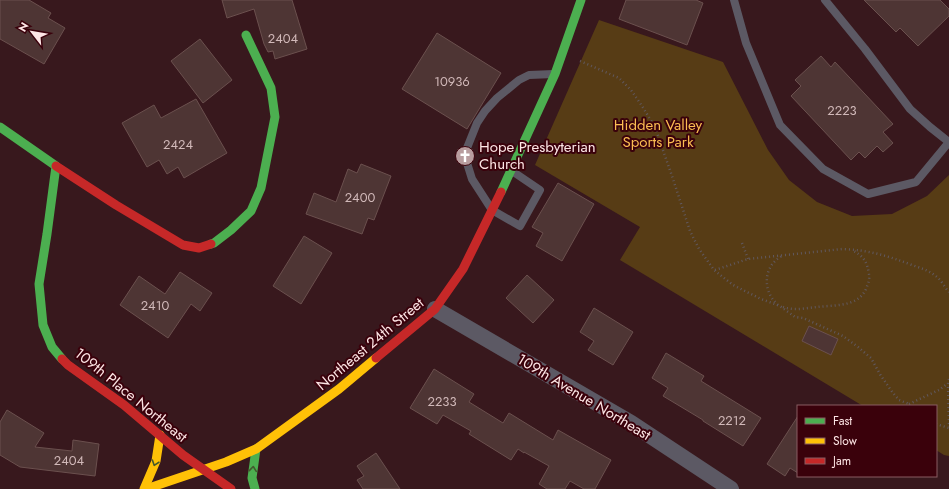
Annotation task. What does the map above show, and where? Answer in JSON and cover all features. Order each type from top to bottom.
[{"type":"street","name":"Northeast 24th Street","points":[[145,489],[204,470],[256,449],[339,390],[435,309],[463,268],[511,170],[555,74],[581,0]]},
{"type":"street","points":[[0,127],[116,205],[184,245],[199,248],[214,243],[231,230],[251,211],[261,188],[275,117],[271,88],[246,35]]},
{"type":"street","name":"109th Place Northeast","points":[[56,166],[39,284],[43,325],[52,347],[68,365],[124,406],[183,454],[231,489]]},
{"type":"street","name":"109th Avenue Northeast","points":[[435,309],[631,423],[732,489]]},
{"type":"street","points":[[145,489],[156,460],[160,435]]},
{"type":"street","points":[[255,489],[252,478],[256,449]]},
{"type":"lane","points":[[734,0],[746,43],[780,125],[823,169],[868,194],[916,182],[949,142],[910,109],[865,49],[825,0]]},
{"type":"lane","points":[[511,170],[540,190],[520,226],[492,210],[472,179],[467,164],[467,148],[477,122],[485,111],[497,98],[518,80],[530,75],[555,74]]},
{"type":"path","points":[[574,59],[619,78],[631,90],[655,127],[690,231],[714,270],[733,285],[761,299],[794,309],[848,304],[858,300],[864,293],[870,277],[864,259],[850,249]]},
{"type":"path","points":[[742,243],[748,259]]},
{"type":"path","points":[[714,270],[748,259],[850,249],[892,257],[926,270],[938,278],[949,292]]},
{"type":"path","points":[[785,255],[777,259],[772,264],[767,278],[769,294],[780,306],[795,317],[803,318],[843,336],[858,347],[871,358],[881,376],[899,400],[909,405],[934,393],[948,384]]},
{"type":"path","points":[[937,424],[949,427],[949,379]]},
{"type":"green space","name":"Hidden Valley Sports Park","points":[[599,20],[723,62],[768,150],[789,180],[817,202],[852,216],[892,214],[927,196],[949,175],[949,456],[937,451],[937,405],[861,405],[620,260],[640,227],[535,165]]},
{"type":"building","points":[[0,0],[29,0],[51,13],[48,18],[65,28],[44,64],[0,39]]},
{"type":"building","points":[[222,0],[292,0],[307,49],[275,59],[273,51],[268,52],[264,44],[254,9],[227,18]]},
{"type":"building","points":[[626,0],[696,0],[703,3],[687,45],[619,19]]},
{"type":"building","points":[[864,0],[940,0],[949,9],[949,16],[918,46],[900,28],[896,32]]},
{"type":"building","points":[[437,33],[501,73],[467,129],[402,89]]},
{"type":"building","points":[[200,39],[232,80],[203,103],[171,61]]},
{"type":"building","points":[[821,56],[831,67],[835,62],[893,124],[883,132],[893,143],[883,152],[877,146],[865,158],[859,152],[851,160],[791,96],[801,86],[795,80]]},
{"type":"building","points":[[196,99],[227,153],[184,178],[178,167],[167,174],[159,160],[147,167],[122,123],[154,105],[161,118]]},
{"type":"building","points":[[361,164],[391,176],[374,220],[368,218],[362,234],[306,214],[314,193],[336,202],[348,169],[357,173]]},
{"type":"building","points":[[558,183],[594,204],[562,261],[536,246],[543,233],[532,227]]},
{"type":"building","points":[[304,236],[332,253],[301,304],[273,286]]},
{"type":"building","points":[[180,272],[212,293],[200,311],[191,304],[168,338],[120,305],[139,276],[165,294]]},
{"type":"building","points":[[527,275],[554,300],[533,323],[506,298]]},
{"type":"building","points":[[594,308],[633,332],[613,365],[588,350],[594,341],[580,332]]},
{"type":"building","points":[[809,326],[838,339],[831,355],[802,341]]},
{"type":"building","points":[[666,353],[704,376],[701,381],[761,418],[743,446],[663,396],[668,388],[652,378]]},
{"type":"building","points":[[434,369],[474,394],[469,402],[503,423],[509,413],[553,440],[558,430],[611,460],[595,489],[584,489],[570,481],[565,489],[547,489],[539,484],[549,466],[518,449],[511,460],[469,434],[471,431],[443,415],[437,424],[410,408]]},
{"type":"building","points":[[7,410],[44,433],[35,447],[72,451],[73,440],[99,444],[95,476],[20,467],[0,455],[0,422]]},
{"type":"building","points":[[797,418],[797,472],[790,468],[785,476],[767,464]]},
{"type":"building","points":[[376,453],[400,489],[363,489],[357,480],[364,476],[357,466]]},
{"type":"traffic: fast","points":[[501,192],[555,74],[581,0]]},
{"type":"traffic: fast","points":[[211,244],[231,230],[251,211],[261,188],[275,117],[271,88],[246,35]]},
{"type":"traffic: fast","points":[[0,127],[56,166],[39,284],[43,325],[52,347],[62,359]]},
{"type":"traffic: fast","points":[[255,489],[252,478],[256,449]]},
{"type":"traffic: slow","points":[[146,489],[226,462],[256,449],[339,389],[376,358]]},
{"type":"traffic: slow","points":[[144,489],[156,461],[160,435]]},
{"type":"traffic: jam","points":[[56,166],[116,205],[183,245],[199,248],[211,244]]},
{"type":"traffic: jam","points":[[376,358],[435,309],[463,269],[501,192]]},
{"type":"traffic: jam","points":[[62,359],[68,365],[124,405],[183,455],[231,489]]},
{"type":"place","name":"Hope Presbyterian Church","points":[[465,156]]}]
